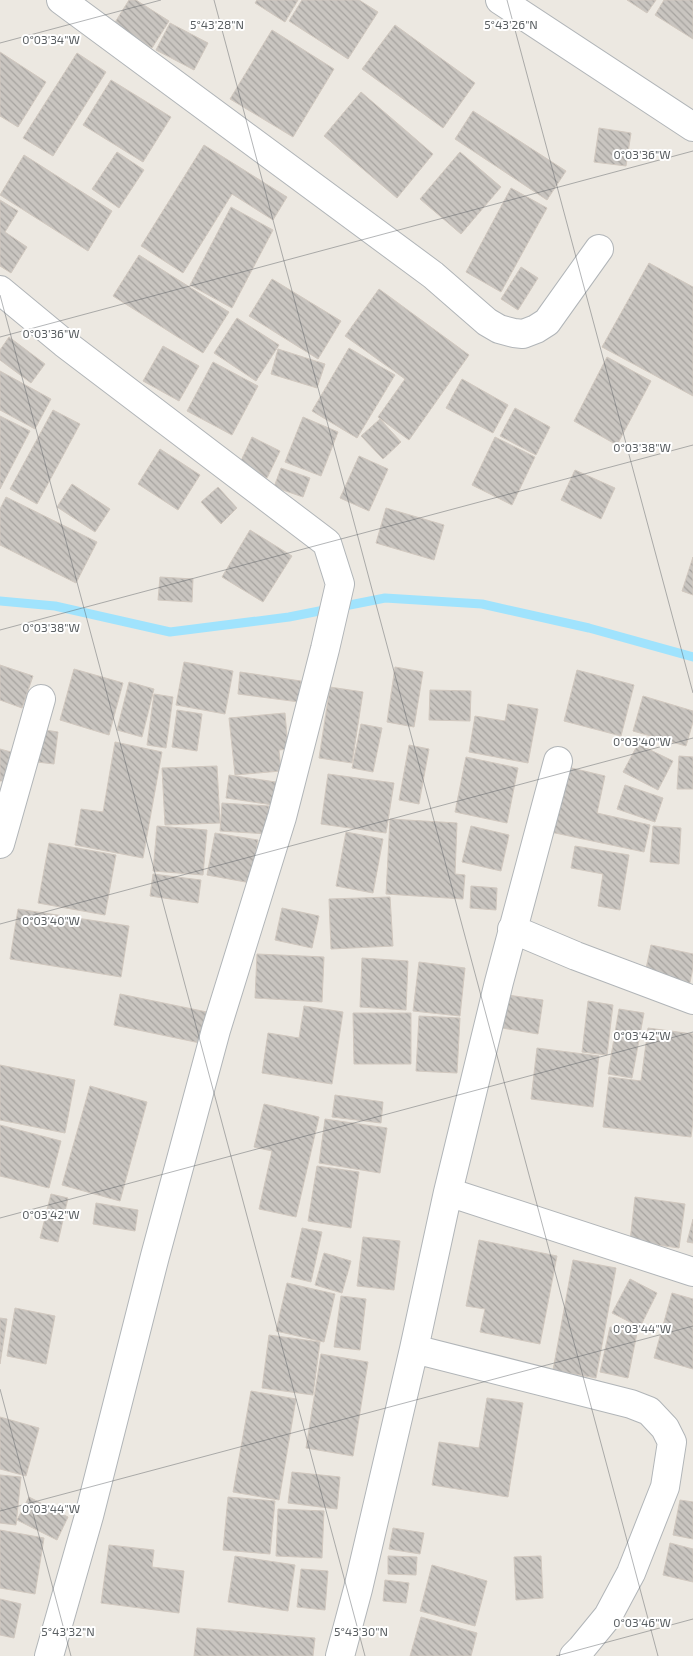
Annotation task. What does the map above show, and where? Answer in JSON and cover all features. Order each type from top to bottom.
[{"type":"street","points":[[61,0],[433,275],[487,322],[499,329],[523,334],[536,330],[547,322],[599,249]]},
{"type":"street","points":[[500,0],[693,127]]},
{"type":"street","points":[[0,290],[64,343],[327,543],[340,584],[282,817],[216,1030],[155,1256],[89,1516],[49,1656]]},
{"type":"street","points":[[0,844],[40,698]]},
{"type":"street","points":[[340,1656],[358,1589],[414,1349],[448,1192],[512,929],[558,761]]},
{"type":"street","points":[[512,929],[576,956],[693,1000]]},
{"type":"street","points":[[448,1192],[693,1272]]},
{"type":"street","points":[[414,1349],[631,1404],[649,1411],[683,1444],[631,1573],[608,1616],[574,1656]]},
{"type":"building","points":[[129,0],[136,0],[169,21],[152,48],[114,24]]},
{"type":"building","points":[[257,0],[298,0],[285,22],[255,3]]},
{"type":"building","points":[[302,0],[359,0],[378,12],[348,59],[289,21]]},
{"type":"building","points":[[627,0],[656,0],[647,13]]},
{"type":"building","points":[[664,0],[693,0],[693,39],[655,15]]},
{"type":"building","points":[[170,23],[208,43],[194,70],[156,50]]},
{"type":"building","points":[[395,25],[475,83],[443,128],[362,69]]},
{"type":"building","points":[[272,30],[334,69],[293,137],[230,99]]},
{"type":"building","points":[[0,52],[46,82],[18,127],[0,116]]},
{"type":"building","points":[[77,53],[106,72],[53,156],[23,138]]},
{"type":"building","points":[[111,80],[171,117],[143,162],[83,125]]},
{"type":"building","points":[[361,92],[433,154],[397,198],[324,136]]},
{"type":"building","points":[[473,111],[566,171],[547,200],[455,139]]},
{"type":"building","points":[[599,128],[631,133],[626,166],[594,162]]},
{"type":"building","points":[[204,145],[287,197],[273,220],[232,194],[183,273],[141,246]]},
{"type":"building","points":[[117,152],[144,170],[119,208],[92,189]]},
{"type":"building","points":[[460,152],[501,187],[461,234],[420,199]]},
{"type":"building","points":[[24,155],[112,211],[88,251],[0,195]]},
{"type":"building","points":[[511,188],[547,208],[501,292],[466,272]]},
{"type":"building","points":[[0,200],[18,211],[5,232],[27,247],[11,273],[0,266]]},
{"type":"building","points":[[231,207],[273,230],[232,308],[190,285]]},
{"type":"building","points":[[139,255],[229,312],[203,353],[113,296]]},
{"type":"building","points":[[649,263],[693,287],[693,396],[602,347]]},
{"type":"building","points":[[521,267],[538,278],[518,310],[501,299]]},
{"type":"building","points":[[272,279],[341,321],[318,359],[249,316]]},
{"type":"building","points":[[379,289],[469,355],[409,440],[378,417],[405,379],[345,336]]},
{"type":"building","points":[[237,318],[279,345],[256,381],[214,353]]},
{"type":"building","points":[[9,337],[45,364],[31,383],[0,360],[0,350]]},
{"type":"building","points":[[163,346],[199,366],[179,401],[143,381]]},
{"type":"building","points":[[349,348],[395,375],[357,438],[312,411]]},
{"type":"building","points":[[278,349],[325,364],[317,388],[271,374]]},
{"type":"building","points":[[607,357],[651,381],[617,445],[574,421]]},
{"type":"building","points":[[213,362],[258,386],[232,435],[187,411]]},
{"type":"building","points":[[0,371],[51,399],[35,429],[0,410]]},
{"type":"building","points":[[462,379],[508,405],[493,433],[446,408]]},
{"type":"building","points":[[515,408],[550,427],[536,455],[500,436]]},
{"type":"building","points":[[53,410],[80,424],[37,504],[10,489]]},
{"type":"building","points":[[0,416],[30,431],[0,489]]},
{"type":"building","points":[[303,417],[338,432],[321,476],[285,462]]},
{"type":"building","points":[[380,419],[401,442],[383,459],[361,436]]},
{"type":"building","points":[[252,437],[280,451],[267,478],[239,465]]},
{"type":"building","points":[[495,437],[535,457],[512,505],[472,485]]},
{"type":"building","points":[[160,449],[200,475],[178,510],[138,484]]},
{"type":"building","points":[[359,456],[388,469],[369,511],[340,498]]},
{"type":"building","points":[[281,468],[310,478],[303,497],[274,487]]},
{"type":"building","points":[[575,470],[615,488],[601,519],[561,500]]},
{"type":"building","points":[[72,484],[110,509],[95,532],[57,507]]},
{"type":"building","points":[[218,487],[237,508],[221,524],[201,502]]},
{"type":"building","points":[[6,497],[97,542],[76,583],[0,545],[0,509]]},
{"type":"building","points":[[386,508],[444,525],[434,560],[376,543]]},
{"type":"building","points":[[250,530],[292,556],[263,602],[222,577]]},
{"type":"building","points":[[693,557],[693,595],[682,591]]},
{"type":"building","points":[[160,577],[193,579],[192,602],[158,600]]},
{"type":"building","points":[[184,662],[233,671],[225,714],[176,705]]},
{"type":"building","points":[[0,665],[33,676],[22,708],[0,700]]},
{"type":"building","points":[[395,667],[423,672],[414,727],[387,722]]},
{"type":"building","points":[[74,669],[123,683],[109,735],[60,720]]},
{"type":"building","points":[[577,670],[634,685],[621,736],[564,721]]},
{"type":"building","points":[[240,672],[301,681],[299,702],[238,694]]},
{"type":"building","points":[[129,682],[154,689],[142,737],[117,730]]},
{"type":"building","points":[[330,687],[363,692],[352,763],[319,758]]},
{"type":"building","points":[[430,690],[471,691],[470,721],[429,720]]},
{"type":"building","points":[[154,694],[173,697],[166,748],[147,745]]},
{"type":"building","points":[[643,696],[693,711],[693,722],[686,746],[633,731]]},
{"type":"building","points":[[508,704],[538,709],[528,763],[469,752],[475,716],[505,721]]},
{"type":"building","points":[[177,710],[202,714],[197,751],[172,747]]},
{"type":"building","points":[[285,713],[288,749],[279,750],[281,771],[235,775],[229,718]]},
{"type":"building","points":[[361,724],[382,728],[373,772],[352,768]]},
{"type":"building","points":[[32,728],[58,732],[54,764],[28,761]]},
{"type":"building","points":[[115,742],[162,752],[143,858],[75,845],[81,809],[103,812]]},
{"type":"building","points":[[638,744],[673,761],[658,790],[623,772]]},
{"type":"building","points":[[409,745],[429,749],[419,804],[399,800]]},
{"type":"building","points":[[0,749],[11,752],[3,781],[0,781]]},
{"type":"building","points":[[679,756],[693,757],[693,789],[677,789]]},
{"type":"building","points":[[466,757],[518,768],[507,823],[455,812]]},
{"type":"building","points":[[555,764],[605,776],[597,813],[650,825],[644,852],[541,830]]},
{"type":"building","points":[[217,766],[220,823],[165,825],[162,768]]},
{"type":"building","points":[[328,774],[394,783],[386,833],[321,824]]},
{"type":"building","points":[[229,775],[276,782],[273,805],[226,798]]},
{"type":"building","points":[[625,785],[663,798],[655,822],[617,809]]},
{"type":"building","points":[[222,803],[269,806],[268,834],[220,831]]},
{"type":"building","points":[[390,819],[457,823],[455,874],[465,875],[463,899],[386,894]]},
{"type":"building","points":[[157,826],[207,830],[203,875],[153,871]]},
{"type":"building","points":[[471,826],[509,835],[501,871],[462,862]]},
{"type":"building","points":[[653,826],[681,828],[679,864],[650,862]]},
{"type":"building","points":[[346,832],[383,839],[373,893],[336,886]]},
{"type":"building","points":[[215,833],[258,840],[251,883],[207,875]]},
{"type":"building","points":[[49,843],[116,855],[105,915],[38,903]]},
{"type":"building","points":[[575,846],[629,855],[620,910],[598,906],[603,874],[571,868]]},
{"type":"building","points":[[153,874],[201,880],[198,903],[150,896]]},
{"type":"building","points":[[471,886],[497,888],[496,910],[470,908]]},
{"type":"building","points":[[390,897],[393,946],[331,949],[329,899]]},
{"type":"building","points":[[282,908],[319,916],[312,948],[275,940]]},
{"type":"building","points":[[18,909],[129,926],[121,977],[10,959]]},
{"type":"building","points":[[651,945],[693,954],[693,968],[689,987],[644,978]]},
{"type":"building","points":[[257,954],[324,957],[322,1002],[255,998]]},
{"type":"building","points":[[362,958],[408,961],[406,1010],[360,1007]]},
{"type":"building","points":[[419,962],[465,968],[460,1016],[413,1011]]},
{"type":"building","points":[[120,994],[207,1012],[200,1043],[114,1025]]},
{"type":"building","points":[[508,995],[543,1000],[538,1034],[502,1028]]},
{"type":"building","points":[[588,1001],[613,1005],[607,1055],[582,1052]]},
{"type":"building","points":[[304,1006],[343,1012],[332,1084],[262,1073],[268,1033],[299,1038]]},
{"type":"building","points":[[619,1009],[644,1013],[632,1078],[608,1074]]},
{"type":"building","points":[[353,1013],[411,1013],[411,1064],[354,1064]]},
{"type":"building","points":[[419,1016],[460,1018],[457,1073],[416,1071]]},
{"type":"building","points":[[648,1028],[693,1034],[693,1122],[691,1137],[603,1127],[609,1077],[641,1081]]},
{"type":"building","points":[[537,1048],[599,1056],[593,1107],[531,1099]]},
{"type":"building","points":[[0,1065],[75,1080],[65,1133],[0,1120]]},
{"type":"building","points":[[90,1086],[147,1102],[120,1201],[62,1185]]},
{"type":"building","points":[[335,1095],[383,1102],[381,1123],[332,1117]]},
{"type":"building","points":[[264,1104],[319,1117],[296,1217],[259,1209],[272,1151],[254,1147]]},
{"type":"building","points":[[325,1119],[387,1128],[380,1173],[319,1163]]},
{"type":"building","points":[[0,1125],[61,1141],[49,1188],[0,1176]]},
{"type":"building","points":[[317,1166],[359,1172],[351,1228],[308,1221]]},
{"type":"building","points":[[51,1194],[68,1198],[58,1242],[40,1238]]},
{"type":"building","points":[[635,1197],[685,1204],[679,1248],[630,1241]]},
{"type":"building","points":[[96,1203],[138,1210],[135,1231],[93,1224]]},
{"type":"building","points":[[693,1219],[693,1243],[687,1242]]},
{"type":"building","points":[[302,1228],[322,1232],[311,1282],[291,1277]]},
{"type":"building","points":[[363,1237],[400,1241],[394,1290],[357,1286]]},
{"type":"building","points":[[479,1240],[557,1256],[540,1344],[480,1332],[485,1309],[466,1306]]},
{"type":"building","points":[[324,1253],[351,1261],[342,1293],[315,1285]]},
{"type":"building","points":[[573,1260],[616,1268],[596,1378],[553,1370]]},
{"type":"building","points":[[630,1279],[657,1293],[640,1327],[612,1313]]},
{"type":"building","points":[[287,1283],[335,1294],[324,1342],[276,1331]]},
{"type":"building","points":[[672,1293],[693,1299],[693,1369],[654,1358]]},
{"type":"building","points":[[341,1296],[366,1299],[360,1350],[334,1347]]},
{"type":"building","points":[[15,1308],[55,1316],[46,1364],[7,1356]]},
{"type":"building","points":[[0,1318],[7,1319],[0,1364]]},
{"type":"building","points":[[610,1327],[637,1333],[628,1378],[600,1372]]},
{"type":"building","points":[[269,1335],[320,1342],[313,1395],[262,1388]]},
{"type":"building","points":[[321,1354],[368,1362],[353,1456],[306,1448]]},
{"type":"building","points":[[251,1391],[296,1399],[279,1500],[233,1492]]},
{"type":"building","points":[[487,1398],[523,1403],[508,1497],[432,1485],[439,1442],[479,1448]]},
{"type":"building","points":[[0,1417],[39,1428],[26,1476],[0,1469]]},
{"type":"building","points":[[292,1472],[340,1477],[337,1509],[288,1503]]},
{"type":"building","points":[[0,1475],[21,1477],[16,1525],[0,1523]]},
{"type":"building","points":[[29,1497],[68,1517],[57,1540],[17,1520]]},
{"type":"building","points":[[228,1497],[275,1501],[270,1554],[223,1550]]},
{"type":"building","points":[[680,1500],[693,1502],[693,1539],[673,1535]]},
{"type":"building","points":[[278,1509],[324,1511],[322,1558],[276,1556]]},
{"type":"building","points":[[393,1528],[424,1533],[420,1554],[389,1549]]},
{"type":"building","points":[[0,1530],[44,1538],[35,1594],[0,1588]]},
{"type":"building","points":[[670,1543],[693,1549],[693,1582],[663,1575]]},
{"type":"building","points":[[109,1545],[154,1550],[152,1567],[184,1571],[179,1613],[101,1603]]},
{"type":"building","points":[[235,1556],[295,1565],[288,1611],[228,1602]]},
{"type":"building","points":[[388,1556],[417,1557],[416,1575],[388,1574]]},
{"type":"building","points":[[541,1556],[543,1598],[516,1600],[514,1557]]},
{"type":"building","points":[[432,1565],[487,1581],[475,1626],[420,1611]]},
{"type":"building","points":[[301,1569],[328,1571],[325,1610],[297,1607]]},
{"type":"building","points":[[385,1580],[409,1583],[406,1603],[383,1601]]},
{"type":"building","points":[[0,1599],[21,1604],[14,1638],[0,1635]]},
{"type":"building","points":[[421,1617],[477,1633],[471,1656],[410,1656]]},
{"type":"building","points":[[197,1628],[315,1638],[313,1656],[194,1656]]},
{"type":"waterway","points":[[0,601],[55,606],[170,632],[289,617],[385,598],[482,604],[589,628],[693,657]]}]
